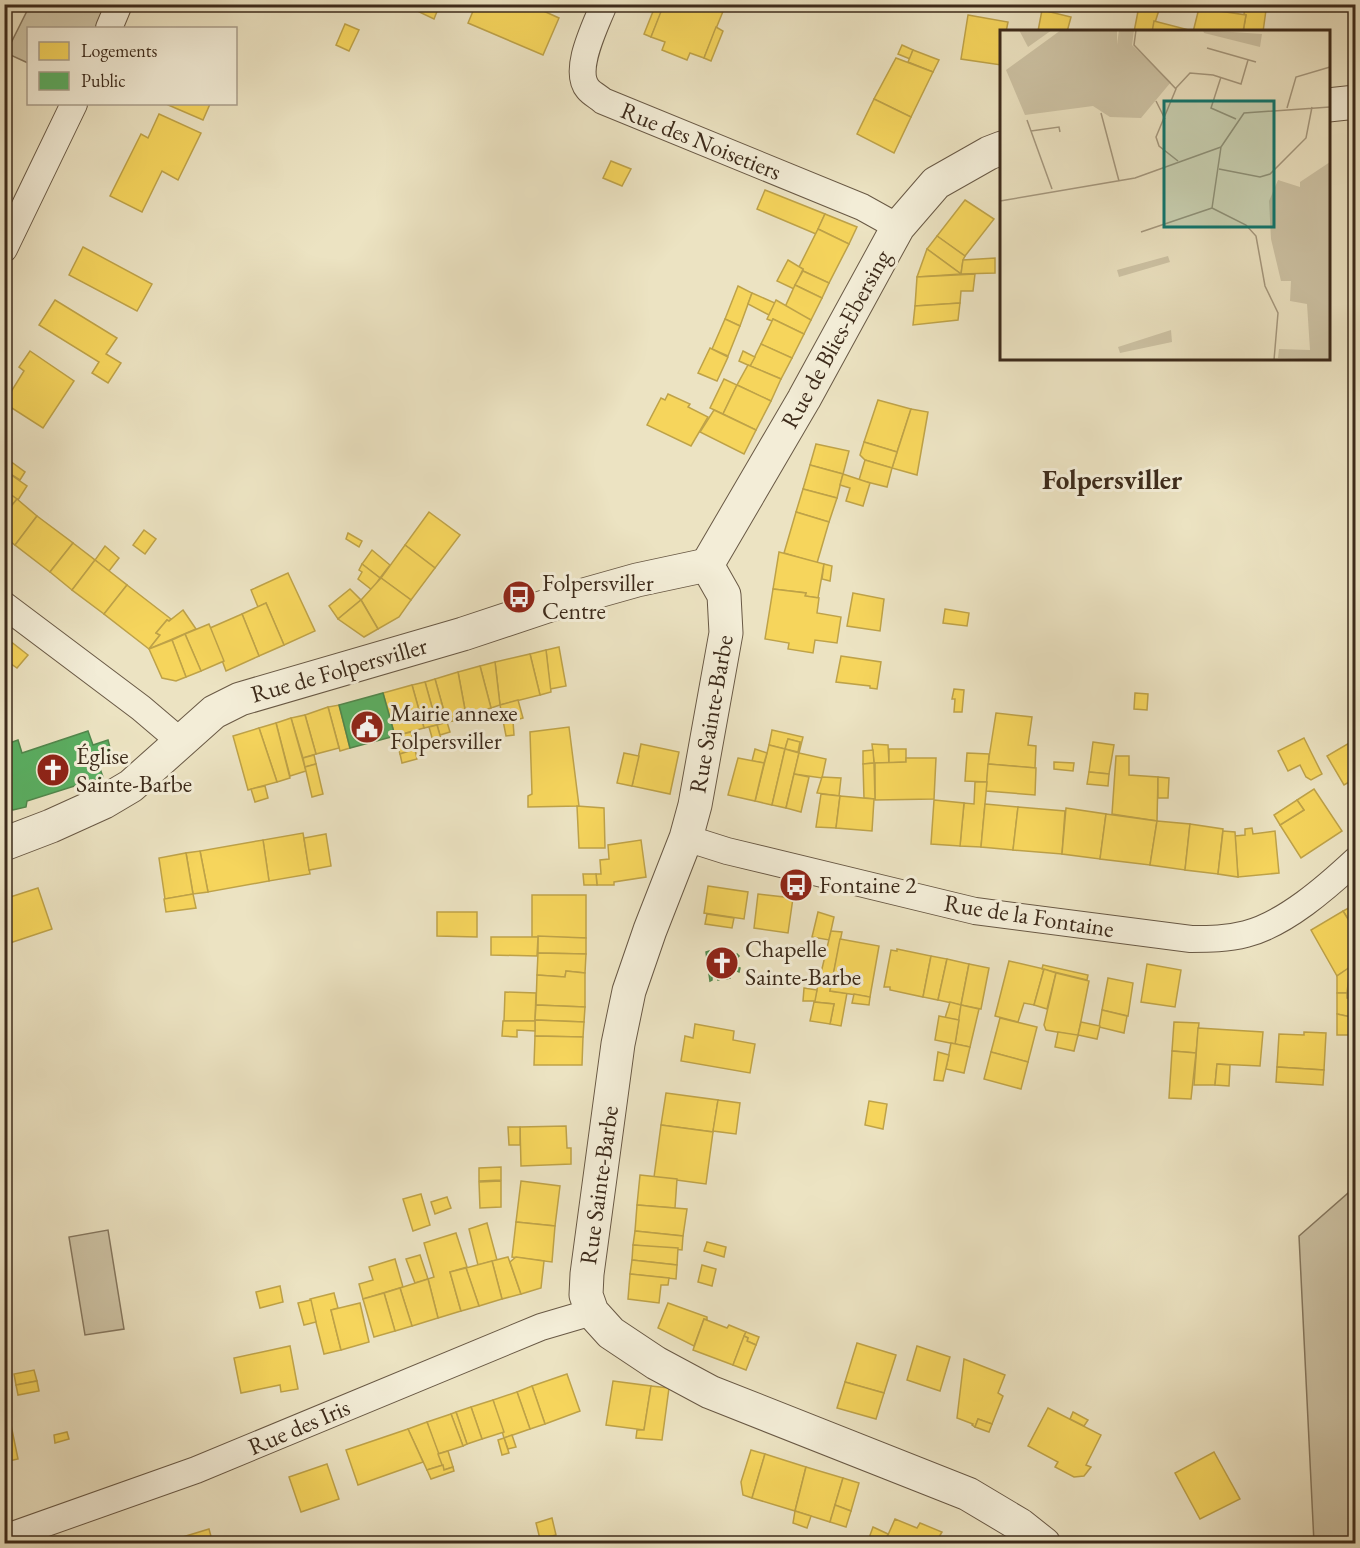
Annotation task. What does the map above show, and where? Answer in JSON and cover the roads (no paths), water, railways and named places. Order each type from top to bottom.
[{"type":"street","points":[[110,27],[119,4]]},
{"type":"street","name":"Rue des Noisetiers","points":[[604,4],[586,51],[582,71],[587,88],[603,101],[862,207],[898,227]]},
{"type":"street","points":[[1330,105],[1356,102]]},
{"type":"street","points":[[4,249],[11,219],[73,105]]},
{"type":"street","name":"Rue de Blies-Ebersing","points":[[707,565],[798,409],[898,227],[936,183],[1000,149]]},
{"type":"street","name":"Rue de Folpersviller","points":[[4,844],[104,802],[131,786],[214,712],[240,699],[463,634],[559,602],[637,580],[707,565]]},
{"type":"street","name":"Rue Sainte-Barbe","points":[[592,1312],[586,1295],[586,1274],[618,1044],[629,991],[686,838],[702,775],[726,633],[724,595],[707,565]]},
{"type":"street","points":[[4,605],[141,708],[181,742]]},
{"type":"street","name":"Rue de la Fontaine","points":[[686,838],[727,851],[965,909],[1191,939],[1222,939],[1267,927],[1315,896],[1356,860]]},
{"type":"street","points":[[592,1312],[611,1333],[628,1346],[710,1392],[968,1494],[1020,1525],[1044,1544]]},
{"type":"street","name":"Rue des Iris","points":[[4,1538],[196,1470],[542,1327],[592,1312]]},
{"type":"place","name":"Folpersviller Centre","points":[[519,597]]},
{"type":"place","name":"Mairie annexe Folpersviller","points":[[367,727]]},
{"type":"place","name":"Église Sainte-Barbe","points":[[53,770]]},
{"type":"place","name":"Fontaine 2","points":[[796,885]]},
{"type":"place","name":"Chapelle Sainte-Barbe","points":[[722,963]]},
{"type":"district","name":"Folpersviller","points":[[1112,480]]}]
